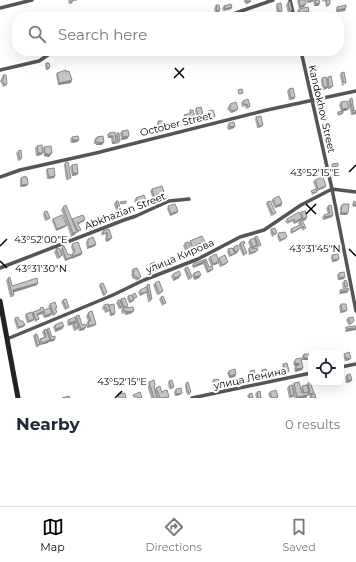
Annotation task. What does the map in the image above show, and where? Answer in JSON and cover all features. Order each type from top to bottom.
[{"type":"street","points":[[0,8],[32,0]]},
{"type":"street","points":[[239,12],[273,0]]},
{"type":"street","points":[[290,0],[293,12]]},
{"type":"street","points":[[0,70],[39,61],[46,56]]},
{"type":"street","name":"Kandokhov Street","points":[[302,56],[332,189],[356,311]]},
{"type":"street","name":"October Street","points":[[0,177],[20,170],[356,90]]},
{"type":"street","points":[[332,189],[356,192]]},
{"type":"street","name":"улица Кирова","points":[[7,338],[82,308],[144,280],[198,259],[240,237],[264,230],[301,205],[332,189]]},
{"type":"street","name":"Abkhazian Street","points":[[0,268],[136,216],[169,201],[189,199]]},
{"type":"street","points":[[0,301],[18,398]]},
{"type":"street","points":[[344,366],[356,364]]},
{"type":"street","name":"улица Ленина","points":[[192,398],[308,374]]},
{"type":"building","points":[[299,0],[305,0],[306,4],[300,6]]},
{"type":"building","points":[[315,0],[319,0],[320,3],[316,4]]},
{"type":"building","points":[[326,0],[330,0],[330,4],[327,5]]},
{"type":"building","points":[[288,2],[290,2],[292,10],[290,11]]},
{"type":"building","points":[[281,3],[282,11],[279,12],[277,4]]},
{"type":"building","points":[[231,4],[232,7],[225,9],[224,6]]},
{"type":"building","points":[[216,5],[219,5],[220,10],[217,11]]},
{"type":"building","points":[[346,5],[346,8],[338,10],[337,7]]},
{"type":"building","points":[[308,7],[309,11],[300,12],[299,9]]},
{"type":"building","points":[[46,63],[49,63],[50,67],[47,68]]},
{"type":"building","points":[[66,70],[66,72],[69,71],[72,80],[59,83],[57,73]]},
{"type":"building","points":[[344,72],[346,83],[344,83],[341,73]]},
{"type":"building","points":[[3,75],[6,75],[7,84],[4,85],[2,79],[4,78]]},
{"type":"building","points":[[312,76],[314,76],[316,88],[320,87],[320,89],[314,90]]},
{"type":"building","points":[[331,76],[333,86],[329,87],[328,77]]},
{"type":"building","points":[[326,77],[328,87],[324,87],[322,78]]},
{"type":"building","points":[[293,88],[295,97],[291,98],[289,89]]},
{"type":"building","points":[[242,89],[243,93],[239,94],[238,90]]},
{"type":"building","points":[[352,98],[354,111],[356,110],[356,112],[353,113],[350,99]]},
{"type":"building","points":[[248,99],[250,106],[248,107],[247,104],[244,105],[243,101]]},
{"type":"building","points":[[347,101],[349,108],[342,109],[341,102]]},
{"type":"building","points":[[236,102],[238,109],[232,111],[229,107],[231,106],[230,104]]},
{"type":"building","points":[[201,107],[203,114],[198,115],[196,108]]},
{"type":"building","points":[[190,110],[193,110],[196,122],[187,124],[184,115],[191,113]]},
{"type":"building","points":[[213,110],[215,116],[209,118],[208,111]]},
{"type":"building","points":[[261,116],[263,125],[259,126],[256,117]]},
{"type":"building","points":[[158,121],[163,121],[165,129],[160,130]]},
{"type":"building","points":[[234,122],[235,126],[230,127],[229,123]]},
{"type":"building","points":[[128,130],[129,136],[123,137],[122,131]]},
{"type":"building","points":[[115,132],[116,142],[113,142],[113,136],[109,136],[109,133]]},
{"type":"building","points":[[117,133],[119,133],[120,141],[118,141]]},
{"type":"building","points":[[78,136],[79,140],[73,140],[72,137]]},
{"type":"building","points":[[103,136],[104,142],[96,142],[95,139],[97,139],[97,137]]},
{"type":"building","points":[[42,145],[43,153],[38,153],[37,146]]},
{"type":"building","points":[[51,146],[52,153],[50,153],[50,155],[45,153],[44,147]]},
{"type":"building","points":[[21,150],[22,158],[20,159],[18,151]]},
{"type":"building","points":[[68,162],[71,178],[68,178],[65,163]]},
{"type":"building","points":[[338,163],[338,166],[332,167],[332,164]]},
{"type":"building","points":[[77,164],[78,173],[73,173],[72,165]]},
{"type":"building","points":[[54,168],[55,176],[49,177],[47,169]]},
{"type":"building","points":[[25,176],[27,177],[28,184],[22,185],[21,178]]},
{"type":"building","points":[[323,177],[326,186],[318,189],[315,180]]},
{"type":"building","points":[[162,186],[164,192],[156,195],[158,199],[155,200],[152,189]]},
{"type":"building","points":[[316,189],[317,192],[313,193],[311,191]]},
{"type":"building","points":[[144,195],[148,205],[144,206],[143,202],[138,204],[136,198]]},
{"type":"building","points":[[279,196],[282,203],[276,206],[273,199]]},
{"type":"building","points":[[116,201],[118,201],[122,213],[119,214]]},
{"type":"building","points":[[126,201],[126,203],[121,204],[120,202]]},
{"type":"building","points":[[270,201],[276,213],[273,214],[267,202]]},
{"type":"building","points":[[175,204],[178,211],[171,214],[168,206]]},
{"type":"building","points":[[343,204],[349,204],[348,213],[341,213]]},
{"type":"building","points":[[66,205],[77,232],[73,233],[63,207]]},
{"type":"building","points":[[331,205],[333,215],[325,217],[324,215],[330,213],[328,206]]},
{"type":"building","points":[[47,211],[50,218],[47,219],[44,212]]},
{"type":"building","points":[[305,211],[307,217],[303,219],[301,212]]},
{"type":"building","points":[[299,212],[302,218],[295,222],[294,219],[289,222],[287,219]]},
{"type":"building","points":[[62,215],[67,225],[57,229],[53,219]]},
{"type":"building","points":[[83,215],[85,219],[79,223],[77,222],[81,230],[78,231],[72,219]]},
{"type":"building","points":[[302,220],[306,228],[304,229],[303,226],[293,232],[291,229],[302,224],[300,221]]},
{"type":"building","points":[[275,228],[277,233],[274,234],[271,229]]},
{"type":"building","points":[[109,229],[112,238],[107,239],[107,232],[104,234],[103,231]]},
{"type":"building","points":[[280,232],[285,232],[287,237],[281,240],[278,234]]},
{"type":"building","points":[[202,236],[207,246],[203,248],[200,243],[196,245],[198,250],[195,252],[190,241]]},
{"type":"building","points":[[257,236],[261,245],[259,246],[255,237]]},
{"type":"building","points":[[93,237],[96,244],[88,247],[88,239]]},
{"type":"building","points":[[254,238],[257,245],[253,247],[250,240]]},
{"type":"building","points":[[244,241],[245,243],[243,244],[247,253],[244,254],[240,243]]},
{"type":"building","points":[[78,242],[82,253],[73,256],[72,254],[75,252],[72,244]]},
{"type":"building","points":[[188,242],[192,253],[190,254],[185,243]]},
{"type":"building","points":[[237,245],[239,250],[235,252],[234,247]]},
{"type":"building","points":[[64,246],[68,255],[70,254],[72,257],[66,259],[62,247]]},
{"type":"building","points":[[251,247],[252,249],[257,248],[258,250],[251,253],[249,248]]},
{"type":"building","points":[[59,248],[62,255],[59,257],[56,249]]},
{"type":"building","points":[[232,248],[235,253],[231,255],[228,249]]},
{"type":"building","points":[[216,254],[219,261],[213,264],[210,257]]},
{"type":"building","points":[[338,254],[339,259],[333,260],[332,255]]},
{"type":"building","points":[[225,255],[228,262],[222,265],[219,258]]},
{"type":"building","points":[[206,259],[209,267],[212,266],[213,269],[208,271],[205,261],[194,266],[193,264]]},
{"type":"building","points":[[155,262],[158,269],[153,271],[150,264]]},
{"type":"building","points":[[188,267],[192,277],[190,278],[185,268]]},
{"type":"building","points":[[137,268],[141,277],[138,279],[133,273],[133,269]]},
{"type":"building","points":[[179,271],[181,275],[175,278],[173,274]]},
{"type":"building","points":[[199,271],[201,275],[195,277],[194,273]]},
{"type":"building","points":[[344,272],[345,277],[339,278],[339,273]]},
{"type":"building","points":[[10,277],[12,286],[37,278],[38,283],[13,290],[14,295],[12,295],[8,278]]},
{"type":"building","points":[[346,280],[348,286],[345,287],[344,281]]},
{"type":"building","points":[[159,281],[163,291],[159,293],[155,283]]},
{"type":"building","points":[[103,283],[107,292],[104,294],[100,284]]},
{"type":"building","points":[[149,284],[152,299],[150,299],[147,285]]},
{"type":"building","points":[[146,287],[148,291],[141,294],[140,290]]},
{"type":"building","points":[[348,288],[349,290],[340,292],[340,290]]},
{"type":"building","points":[[135,293],[137,297],[134,298],[132,295]]},
{"type":"building","points":[[132,295],[134,300],[130,301],[128,296]]},
{"type":"building","points":[[163,296],[166,303],[164,304],[161,297]]},
{"type":"building","points":[[125,298],[128,306],[124,307],[121,299]]},
{"type":"building","points":[[66,299],[69,307],[66,308],[63,300]]},
{"type":"building","points":[[118,300],[120,300],[122,306],[120,307]]},
{"type":"building","points":[[55,302],[57,312],[54,314],[50,304]]},
{"type":"building","points":[[108,304],[110,310],[107,311],[106,307],[104,308],[104,305]]},
{"type":"building","points":[[114,304],[115,313],[111,314],[109,305]]},
{"type":"building","points":[[341,304],[346,304],[347,310],[342,311]]},
{"type":"building","points":[[43,307],[44,310],[50,308],[52,313],[45,316],[44,311],[37,314],[39,319],[36,320],[33,312]]},
{"type":"building","points":[[133,307],[134,311],[126,312],[123,308]]},
{"type":"building","points":[[92,311],[96,324],[89,326],[88,321],[91,321],[88,314]]},
{"type":"building","points":[[32,312],[34,319],[29,321],[26,314]]},
{"type":"building","points":[[79,315],[82,325],[85,324],[86,327],[81,329],[76,316]]},
{"type":"building","points":[[18,317],[25,325],[19,327],[15,318]]},
{"type":"building","points":[[75,317],[76,321],[70,323],[68,320]]},
{"type":"building","points":[[353,317],[354,321],[351,324],[348,318]]},
{"type":"building","points":[[62,322],[64,326],[56,329],[55,325]]},
{"type":"building","points":[[77,322],[78,328],[75,328],[74,323]]},
{"type":"building","points":[[356,326],[356,328],[346,329],[346,327]]},
{"type":"building","points":[[49,328],[52,337],[55,336],[55,339],[51,340],[47,329]]},
{"type":"building","points":[[46,329],[50,340],[42,343],[40,339],[46,337],[44,330]]},
{"type":"building","points":[[35,334],[37,334],[40,344],[37,345]]},
{"type":"building","points":[[349,352],[351,358],[347,359],[344,354]]},
{"type":"building","points":[[304,354],[308,354],[308,358],[304,358]]},
{"type":"building","points":[[301,358],[303,368],[296,369],[296,366],[299,365],[299,363],[295,364],[295,360]]},
{"type":"building","points":[[287,363],[289,371],[286,372],[283,364]]},
{"type":"building","points":[[235,369],[236,374],[230,376],[229,371]]},
{"type":"building","points":[[266,369],[267,374],[263,375],[262,370]]},
{"type":"building","points":[[254,370],[256,378],[252,379],[250,371]]},
{"type":"building","points":[[350,374],[352,380],[348,380],[347,375]]},
{"type":"building","points":[[218,379],[220,385],[215,387],[213,380]]},
{"type":"building","points":[[154,380],[157,398],[154,398],[149,382]]},
{"type":"building","points":[[172,380],[174,387],[171,387],[169,381]]},
{"type":"building","points":[[188,382],[191,392],[189,393],[188,390],[187,391],[186,383]]},
{"type":"building","points":[[299,382],[302,393],[308,392],[308,395],[297,397],[294,383]]},
{"type":"building","points":[[292,385],[294,395],[291,396],[289,386]]},
{"type":"building","points":[[307,385],[309,392],[304,393],[302,386]]},
{"type":"building","points":[[160,386],[162,393],[163,391],[167,390],[169,397],[160,398],[156,388]]},
{"type":"building","points":[[309,386],[311,386],[314,393],[310,394]]},
{"type":"building","points":[[181,388],[182,393],[176,394],[176,389]]},
{"type":"building","points":[[276,390],[278,397],[272,398],[270,392]]},
{"type":"building","points":[[260,391],[261,398],[258,398],[257,392]]},
{"type":"building","points":[[140,392],[142,398],[134,397],[133,395]]},
{"type":"building","points":[[125,393],[126,398],[119,398],[118,394]]},
{"type":"building","points":[[252,393],[253,398],[250,398],[249,394]]},
{"type":"building","points":[[311,394],[315,394],[316,398],[312,398]]}]
